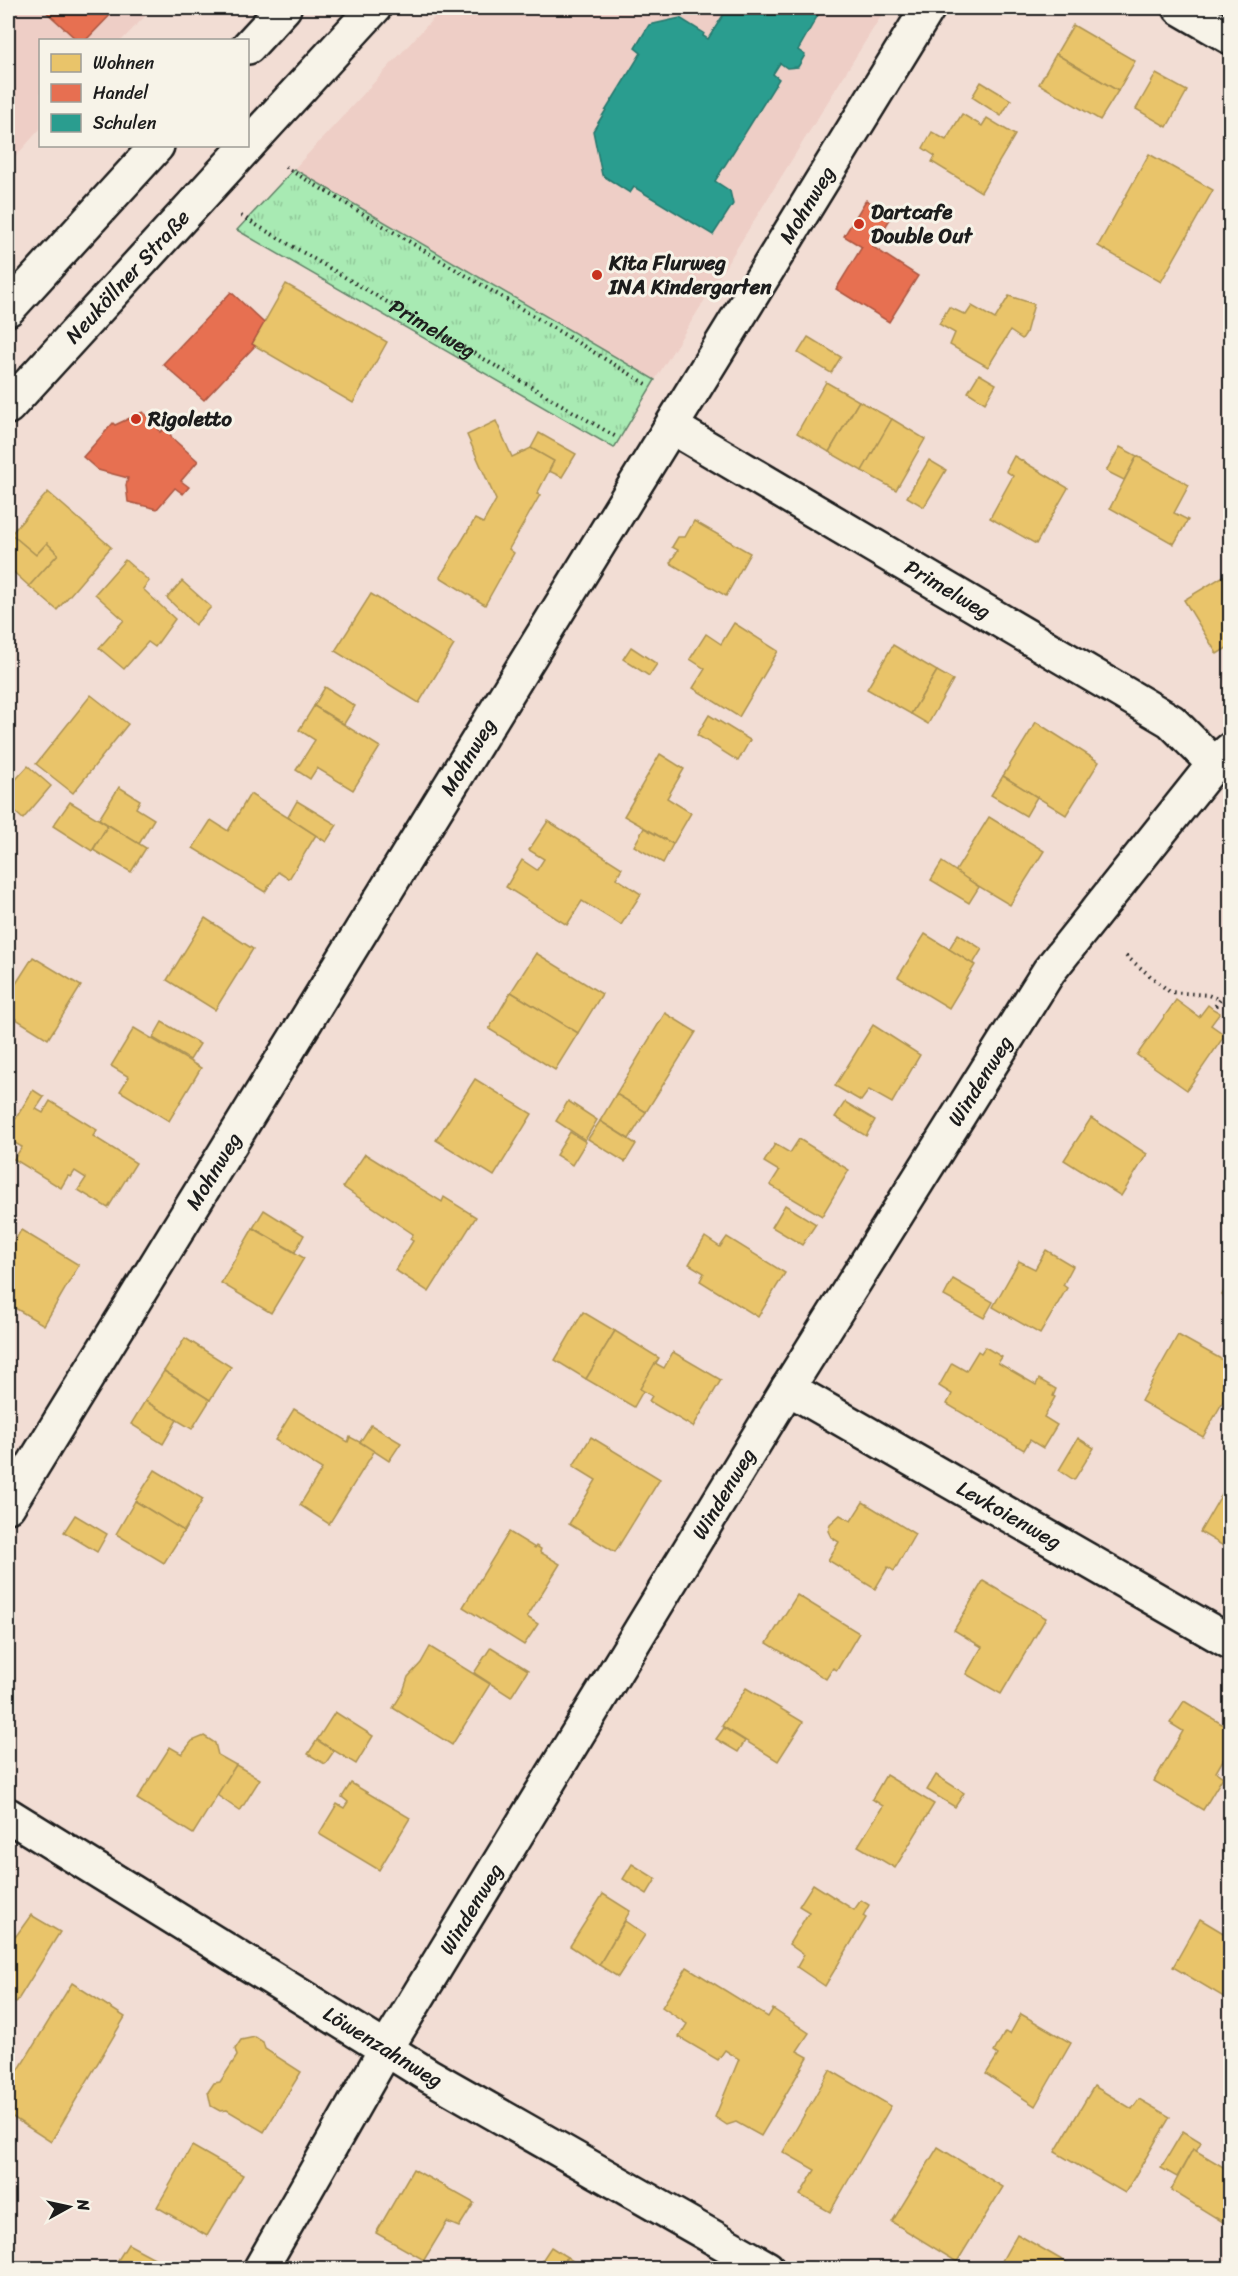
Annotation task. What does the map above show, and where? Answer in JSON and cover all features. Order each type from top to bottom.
[{"type":"street","points":[[249,46],[284,8]]},
{"type":"street","name":"Neuköllner Straße","points":[[249,143],[374,8]]},
{"type":"street","name":"Mohnweg","points":[[8,1506],[928,8]]},
{"type":"street","points":[[1180,8],[1230,38]]},
{"type":"street","points":[[8,309],[157,147]]},
{"type":"street","name":"Neuköllner Straße","points":[[8,407],[245,147]]},
{"type":"street","name":"Primelweg","points":[[672,427],[1171,721],[1222,757]]},
{"type":"street","name":"Windenweg","points":[[261,2268],[386,2049],[788,1388],[1049,972],[1222,757]]},
{"type":"street","name":"Levkoienweg","points":[[788,1388],[1230,1642]]},
{"type":"street","name":"Löwenzahnweg","points":[[8,1815],[386,2049],[766,2268]]},
{"type":"path","points":[[285,167],[656,390]]},
{"type":"path","name":"Primelweg","points":[[241,216],[624,441]]},
{"type":"path","points":[[1126,956],[1170,992],[1208,995],[1220,1000],[1213,1009]]},
{"type":"shaded area","points":[[8,8],[153,8],[123,39],[39,39],[39,130],[8,165]]},
{"type":"shaded area","name":"Kita Flurweg INA Kindergarten","points":[[443,8],[886,8],[655,380],[294,169]]},
{"type":"green space","points":[[294,169],[655,380],[614,448],[237,230]]},
{"type":"building: Wohnen","points":[[1073,25],[1135,61],[1118,91],[1056,54]]},
{"type":"building: Wohnen","points":[[1056,54],[1118,91],[1100,120],[1039,84]]},
{"type":"building: Wohnen","points":[[1156,74],[1187,91],[1167,127],[1136,109]]},
{"type":"building: Wohnen","points":[[981,82],[1011,100],[1001,116],[972,97]]},
{"type":"building: Wohnen","points":[[962,114],[982,126],[987,118],[1015,135],[981,192],[932,162],[935,156],[923,148],[932,132],[946,140]]},
{"type":"building: Wohnen","points":[[1149,154],[1213,190],[1161,282],[1098,246]]},
{"type":"building: Wohnen","points":[[286,284],[387,342],[353,403],[252,344]]},
{"type":"building: Wohnen","points":[[1009,296],[1034,304],[1026,333],[1022,339],[1010,331],[988,367],[950,345],[955,333],[939,324],[949,307],[966,315],[972,306],[995,319]]},
{"type":"building: Wohnen","points":[[808,337],[841,357],[831,373],[798,353]]},
{"type":"building: Wohnen","points":[[979,374],[996,384],[985,403],[968,392]]},
{"type":"building: Wohnen","points":[[826,382],[859,401],[829,452],[797,433]]},
{"type":"building: Wohnen","points":[[859,401],[892,419],[862,471],[829,452]]},
{"type":"building: Wohnen","points":[[892,419],[925,439],[896,490],[862,471]]},
{"type":"building: Wohnen","points":[[496,421],[512,457],[531,448],[554,461],[537,494],[540,495],[509,549],[514,553],[485,605],[440,577],[475,519],[483,523],[496,500],[467,435]]},
{"type":"building: Wohnen","points":[[539,433],[576,454],[562,477],[549,471],[554,461],[531,448]]},
{"type":"building: Wohnen","points":[[1120,447],[1137,456],[1124,480],[1106,471]]},
{"type":"building: Wohnen","points":[[1014,456],[1068,488],[1036,544],[990,518],[1013,476],[1006,471]]},
{"type":"building: Wohnen","points":[[1137,456],[1189,485],[1174,513],[1188,520],[1174,544],[1110,508]]},
{"type":"building: Wohnen","points":[[929,460],[946,470],[924,507],[907,497]]},
{"type":"building: Wohnen","points":[[48,492],[111,547],[57,610],[29,586],[58,554],[47,543],[36,555],[11,534]]},
{"type":"building: Wohnen","points":[[694,521],[750,553],[726,596],[670,563],[678,550],[672,547],[678,537],[685,537]]},
{"type":"building: Wohnen","points":[[11,534],[36,555],[47,543],[58,554],[29,586],[8,567],[8,538]]},
{"type":"building: Wohnen","points":[[125,560],[149,581],[143,589],[175,619],[155,647],[148,642],[124,669],[99,648],[124,620],[95,594]]},
{"type":"building: Wohnen","points":[[1230,572],[1230,646],[1217,654],[1184,600]]},
{"type":"building: Wohnen","points":[[182,581],[211,607],[195,625],[167,598]]},
{"type":"building: Wohnen","points":[[371,594],[454,645],[419,703],[335,651]]},
{"type":"building: Wohnen","points":[[734,623],[778,651],[739,717],[693,688],[705,669],[690,659],[706,634],[721,644]]},
{"type":"building: Wohnen","points":[[893,645],[937,671],[911,714],[867,689]]},
{"type":"building: Wohnen","points":[[631,647],[657,664],[649,676],[623,659]]},
{"type":"building: Wohnen","points":[[937,671],[953,680],[928,724],[911,714]]},
{"type":"building: Wohnen","points":[[325,687],[355,706],[344,724],[314,706]]},
{"type":"building: Wohnen","points":[[91,695],[128,724],[73,793],[36,764]]},
{"type":"building: Wohnen","points":[[314,706],[380,747],[353,790],[317,768],[310,779],[296,770],[315,740],[299,730]]},
{"type":"building: Wohnen","points":[[709,715],[750,740],[738,761],[697,735]]},
{"type":"building: Wohnen","points":[[1036,722],[1099,762],[1066,815],[1003,776]]},
{"type":"building: Wohnen","points":[[660,754],[684,769],[667,798],[691,813],[673,844],[624,816]]},
{"type":"building: Wohnen","points":[[28,766],[51,786],[23,819],[8,806],[8,788]]},
{"type":"building: Wohnen","points":[[1003,776],[1037,797],[1026,816],[991,795]]},
{"type":"building: Wohnen","points":[[119,787],[140,800],[136,808],[154,819],[139,844],[99,819]]},
{"type":"building: Wohnen","points":[[250,794],[316,835],[289,879],[278,872],[265,892],[193,848],[211,820],[228,831]]},
{"type":"building: Wohnen","points":[[297,801],[337,825],[326,842],[288,817]]},
{"type":"building: Wohnen","points":[[70,802],[108,825],[92,851],[53,826]]},
{"type":"building: Wohnen","points":[[989,817],[1044,851],[1010,905],[955,872]]},
{"type":"building: Wohnen","points":[[548,821],[622,868],[616,878],[641,894],[621,925],[582,901],[567,925],[506,887],[522,860],[537,870],[544,859],[529,850]]},
{"type":"building: Wohnen","points":[[108,825],[146,848],[131,872],[93,850]]},
{"type":"building: Wohnen","points":[[644,828],[673,844],[663,863],[634,846]]},
{"type":"building: Wohnen","points":[[942,862],[979,887],[969,903],[931,880]]},
{"type":"building: Wohnen","points":[[205,918],[253,949],[215,1010],[167,980]]},
{"type":"building: Wohnen","points":[[925,934],[975,965],[949,1008],[898,977]]},
{"type":"building: Wohnen","points":[[958,934],[982,949],[973,964],[949,949]]},
{"type":"building: Wohnen","points":[[536,953],[602,994],[578,1033],[511,992]]},
{"type":"building: Wohnen","points":[[33,957],[81,986],[48,1039],[8,1014],[8,996]]},
{"type":"building: Wohnen","points":[[511,992],[578,1033],[555,1070],[489,1029]]},
{"type":"building: Wohnen","points":[[1176,1000],[1199,1017],[1208,1005],[1220,1013],[1211,1025],[1225,1035],[1187,1090],[1137,1055]]},
{"type":"building: Wohnen","points":[[665,1013],[696,1032],[646,1112],[616,1094]]},
{"type":"building: Wohnen","points":[[162,1022],[200,1044],[190,1060],[153,1038]]},
{"type":"building: Wohnen","points":[[873,1025],[920,1055],[892,1103],[869,1090],[861,1101],[835,1086]]},
{"type":"building: Wohnen","points":[[134,1028],[201,1068],[169,1121],[120,1091],[129,1077],[111,1066]]},
{"type":"building: Wohnen","points":[[475,1079],[532,1114],[494,1176],[436,1140]]},
{"type":"building: Wohnen","points":[[33,1090],[44,1097],[36,1109],[43,1113],[50,1101],[97,1130],[93,1136],[136,1163],[108,1208],[78,1190],[86,1178],[75,1171],[71,1177],[68,1176],[61,1188],[14,1159],[22,1147],[15,1143],[8,1155],[8,1131]]},
{"type":"building: Wohnen","points":[[616,1094],[646,1112],[629,1139],[600,1121]]},
{"type":"building: Wohnen","points":[[568,1101],[597,1120],[585,1140],[556,1121]]},
{"type":"building: Wohnen","points":[[845,1102],[875,1120],[866,1136],[835,1117]]},
{"type":"building: Wohnen","points":[[1091,1118],[1147,1154],[1121,1196],[1064,1160]]},
{"type":"building: Wohnen","points":[[600,1121],[636,1144],[625,1162],[588,1139]]},
{"type":"building: Wohnen","points":[[570,1132],[586,1142],[572,1165],[556,1155]]},
{"type":"building: Wohnen","points":[[799,1139],[849,1170],[822,1216],[770,1185],[779,1171],[764,1162],[775,1144],[790,1153]]},
{"type":"building: Wohnen","points":[[365,1154],[442,1202],[444,1197],[476,1217],[429,1292],[395,1270],[413,1241],[410,1239],[413,1234],[343,1187]]},
{"type":"building: Wohnen","points":[[785,1205],[816,1224],[802,1245],[772,1227]]},
{"type":"building: Wohnen","points":[[264,1210],[304,1235],[295,1252],[253,1228]]},
{"type":"building: Wohnen","points":[[253,1228],[304,1258],[271,1313],[221,1283]]},
{"type":"building: Wohnen","points":[[21,1230],[79,1265],[44,1325],[8,1304],[8,1253]]},
{"type":"building: Wohnen","points":[[705,1237],[720,1247],[727,1237],[785,1273],[758,1317],[700,1281],[704,1273],[689,1264]]},
{"type":"building: Wohnen","points":[[1046,1250],[1073,1266],[1063,1285],[1067,1288],[1040,1334],[993,1307],[1019,1261],[1035,1269]]},
{"type":"building: Wohnen","points":[[953,1279],[993,1302],[984,1318],[944,1296]]},
{"type":"building: Wohnen","points":[[1230,1280],[1230,1301],[1222,1295]]},
{"type":"building: Wohnen","points":[[583,1312],[615,1331],[586,1379],[555,1360]]},
{"type":"building: Wohnen","points":[[615,1331],[659,1358],[640,1389],[643,1391],[634,1407],[586,1379]]},
{"type":"building: Wohnen","points":[[1178,1335],[1230,1364],[1230,1389],[1203,1437],[1141,1401]]},
{"type":"building: Wohnen","points":[[185,1338],[231,1367],[210,1400],[164,1371]]},
{"type":"building: Wohnen","points":[[985,1347],[1002,1357],[998,1363],[1036,1385],[1039,1379],[1056,1389],[1053,1396],[1055,1397],[1044,1417],[1057,1425],[1043,1448],[1030,1440],[1024,1450],[947,1404],[952,1394],[939,1386],[952,1363],[966,1371],[978,1351],[981,1353]]},
{"type":"building: Wohnen","points":[[673,1352],[721,1380],[693,1427],[649,1401],[652,1396],[640,1389],[655,1363],[664,1368]]},
{"type":"building: Wohnen","points":[[164,1371],[210,1400],[192,1429],[145,1401]]},
{"type":"building: Wohnen","points":[[145,1401],[177,1420],[163,1444],[131,1424]]},
{"type":"building: Wohnen","points":[[294,1409],[348,1442],[350,1437],[375,1450],[329,1524],[300,1505],[322,1469],[275,1440]]},
{"type":"building: Wohnen","points":[[371,1425],[401,1443],[389,1461],[360,1442]]},
{"type":"building: Wohnen","points":[[591,1437],[660,1479],[615,1552],[569,1524],[596,1480],[573,1466]]},
{"type":"building: Wohnen","points":[[1078,1438],[1094,1448],[1074,1480],[1059,1470]]},
{"type":"building: Wohnen","points":[[155,1470],[203,1499],[184,1531],[135,1501]]},
{"type":"building: Wohnen","points":[[1230,1480],[1230,1550],[1200,1532]]},
{"type":"building: Wohnen","points":[[135,1501],[184,1531],[164,1563],[116,1534]]},
{"type":"building: Wohnen","points":[[863,1502],[915,1534],[894,1571],[888,1567],[875,1589],[828,1560],[839,1542],[831,1537],[828,1531],[830,1524],[840,1515],[851,1521]]},
{"type":"building: Wohnen","points":[[75,1515],[107,1534],[97,1552],[64,1532]]},
{"type":"building: Wohnen","points":[[509,1532],[535,1548],[536,1546],[541,1549],[540,1552],[560,1564],[527,1617],[538,1624],[524,1645],[463,1607]]},
{"type":"building: Wohnen","points":[[983,1581],[1046,1618],[1001,1694],[966,1674],[982,1647],[954,1630]]},
{"type":"building: Wohnen","points":[[797,1595],[859,1633],[837,1670],[833,1668],[826,1679],[767,1643]]},
{"type":"building: Wohnen","points":[[430,1647],[490,1684],[452,1745],[393,1708],[403,1692],[408,1677],[421,1663]]},
{"type":"building: Wohnen","points":[[491,1647],[528,1670],[511,1697],[474,1673]]},
{"type":"building: Wohnen","points":[[746,1688],[803,1722],[778,1761],[722,1726]]},
{"type":"building: Wohnen","points":[[1184,1701],[1230,1729],[1230,1748],[1216,1772],[1223,1777],[1203,1810],[1154,1781],[1183,1731],[1170,1723]]},
{"type":"building: Wohnen","points":[[335,1712],[373,1736],[356,1764],[317,1740]]},
{"type":"building: Wohnen","points":[[724,1728],[745,1741],[738,1752],[716,1739]]},
{"type":"building: Wohnen","points":[[204,1736],[215,1743],[218,1755],[236,1765],[193,1834],[137,1799],[170,1747],[182,1754],[192,1741]]},
{"type":"building: Wohnen","points":[[317,1740],[334,1751],[325,1764],[308,1754]]},
{"type":"building: Wohnen","points":[[236,1765],[260,1779],[240,1811],[217,1795]]},
{"type":"building: Wohnen","points":[[886,1775],[934,1804],[895,1868],[858,1846],[883,1806],[872,1799]]},
{"type":"building: Wohnen","points":[[936,1775],[964,1793],[955,1807],[927,1790]]},
{"type":"building: Wohnen","points":[[351,1783],[410,1818],[379,1870],[319,1834],[337,1804],[344,1808],[348,1802],[342,1797]]},
{"type":"building: Wohnen","points":[[632,1864],[656,1879],[647,1894],[623,1879]]},
{"type":"building: Wohnen","points":[[813,1884],[854,1910],[861,1900],[869,1905],[863,1916],[866,1918],[825,1986],[797,1967],[804,1955],[789,1944],[809,1912],[799,1906]]},
{"type":"building: Wohnen","points":[[603,1894],[630,1911],[599,1965],[570,1946]]},
{"type":"building: Wohnen","points":[[31,1915],[60,1932],[16,2003],[8,1997],[8,1931],[16,1936]]},
{"type":"building: Wohnen","points":[[1200,1919],[1230,1937],[1230,1992],[1227,1999],[1173,1967]]},
{"type":"building: Wohnen","points":[[625,1921],[645,1935],[618,1977],[599,1965]]},
{"type":"building: Wohnen","points":[[687,1967],[768,2017],[773,2009],[809,2033],[797,2051],[808,2057],[761,2136],[736,2122],[727,2125],[715,2117],[739,2059],[725,2050],[718,2060],[679,2037],[687,2024],[662,2007]]},
{"type":"building: Wohnen","points":[[72,1983],[125,2017],[51,2142],[8,2114],[8,2065],[18,2071]]},
{"type":"building: Wohnen","points":[[1021,2014],[1071,2043],[1035,2106],[986,2074],[998,2055],[994,2052],[1005,2032],[1010,2034]]},
{"type":"building: Wohnen","points":[[255,2037],[263,2042],[265,2049],[301,2072],[264,2132],[227,2110],[220,2111],[211,2106],[208,2092],[214,2083],[220,2082],[237,2056],[235,2049],[241,2040]]},
{"type":"building: Wohnen","points":[[830,2070],[891,2106],[830,2212],[800,2195],[815,2170],[783,2152]]},
{"type":"building: Wohnen","points":[[1094,2086],[1132,2109],[1139,2099],[1170,2117],[1125,2193],[1055,2152]]},
{"type":"building: Wohnen","points":[[1183,2131],[1201,2142],[1196,2151],[1193,2149],[1177,2177],[1161,2168]]},
{"type":"building: Wohnen","points":[[192,2146],[243,2175],[207,2236],[157,2207]]},
{"type":"building: Wohnen","points":[[938,2147],[1003,2187],[957,2262],[892,2222]]},
{"type":"building: Wohnen","points":[[1193,2149],[1230,2171],[1230,2217],[1226,2224],[1171,2190]]},
{"type":"building: Wohnen","points":[[413,2169],[474,2203],[459,2227],[447,2222],[424,2260],[376,2233]]},
{"type":"building: Wohnen","points":[[1017,2234],[1074,2267],[998,2268]]},
{"type":"building: Wohnen","points":[[128,2244],[173,2268],[113,2268]]},
{"type":"building: Wohnen","points":[[551,2247],[567,2257],[560,2268],[537,2268]]},
{"type":"building: Wohnen","points":[[567,2257],[582,2267],[560,2268]]},
{"type":"building: Handel","points":[[42,8],[117,8],[87,39],[76,39]]},
{"type":"building: Handel","points":[[866,200],[892,216],[873,247],[918,276],[889,322],[836,289],[862,247],[844,236]]},
{"type":"building: Handel","points":[[231,292],[264,323],[252,344],[255,346],[204,400],[163,364]]},
{"type":"building: Handel","points":[[143,412],[157,425],[160,432],[167,427],[172,438],[198,461],[181,481],[189,487],[183,494],[175,488],[157,509],[128,502],[126,485],[128,478],[98,470],[83,457],[113,423],[115,425]]},
{"type":"building: Schulen","points":[[724,8],[822,8],[798,50],[805,55],[798,67],[787,68],[780,63],[773,74],[779,79],[715,181],[730,191],[733,204],[713,235],[634,187],[630,193],[602,175],[593,131],[641,53],[635,48],[649,25],[680,18],[704,33],[703,36],[708,39],[727,9]]},
{"type":"place","name":"Dartcafe Double Out","points":[[859,224]]},
{"type":"place","name":"Kita Flurweg INA Kindergarten","points":[[597,275]]},
{"type":"place","name":"Rigoletto","points":[[136,419]]}]
